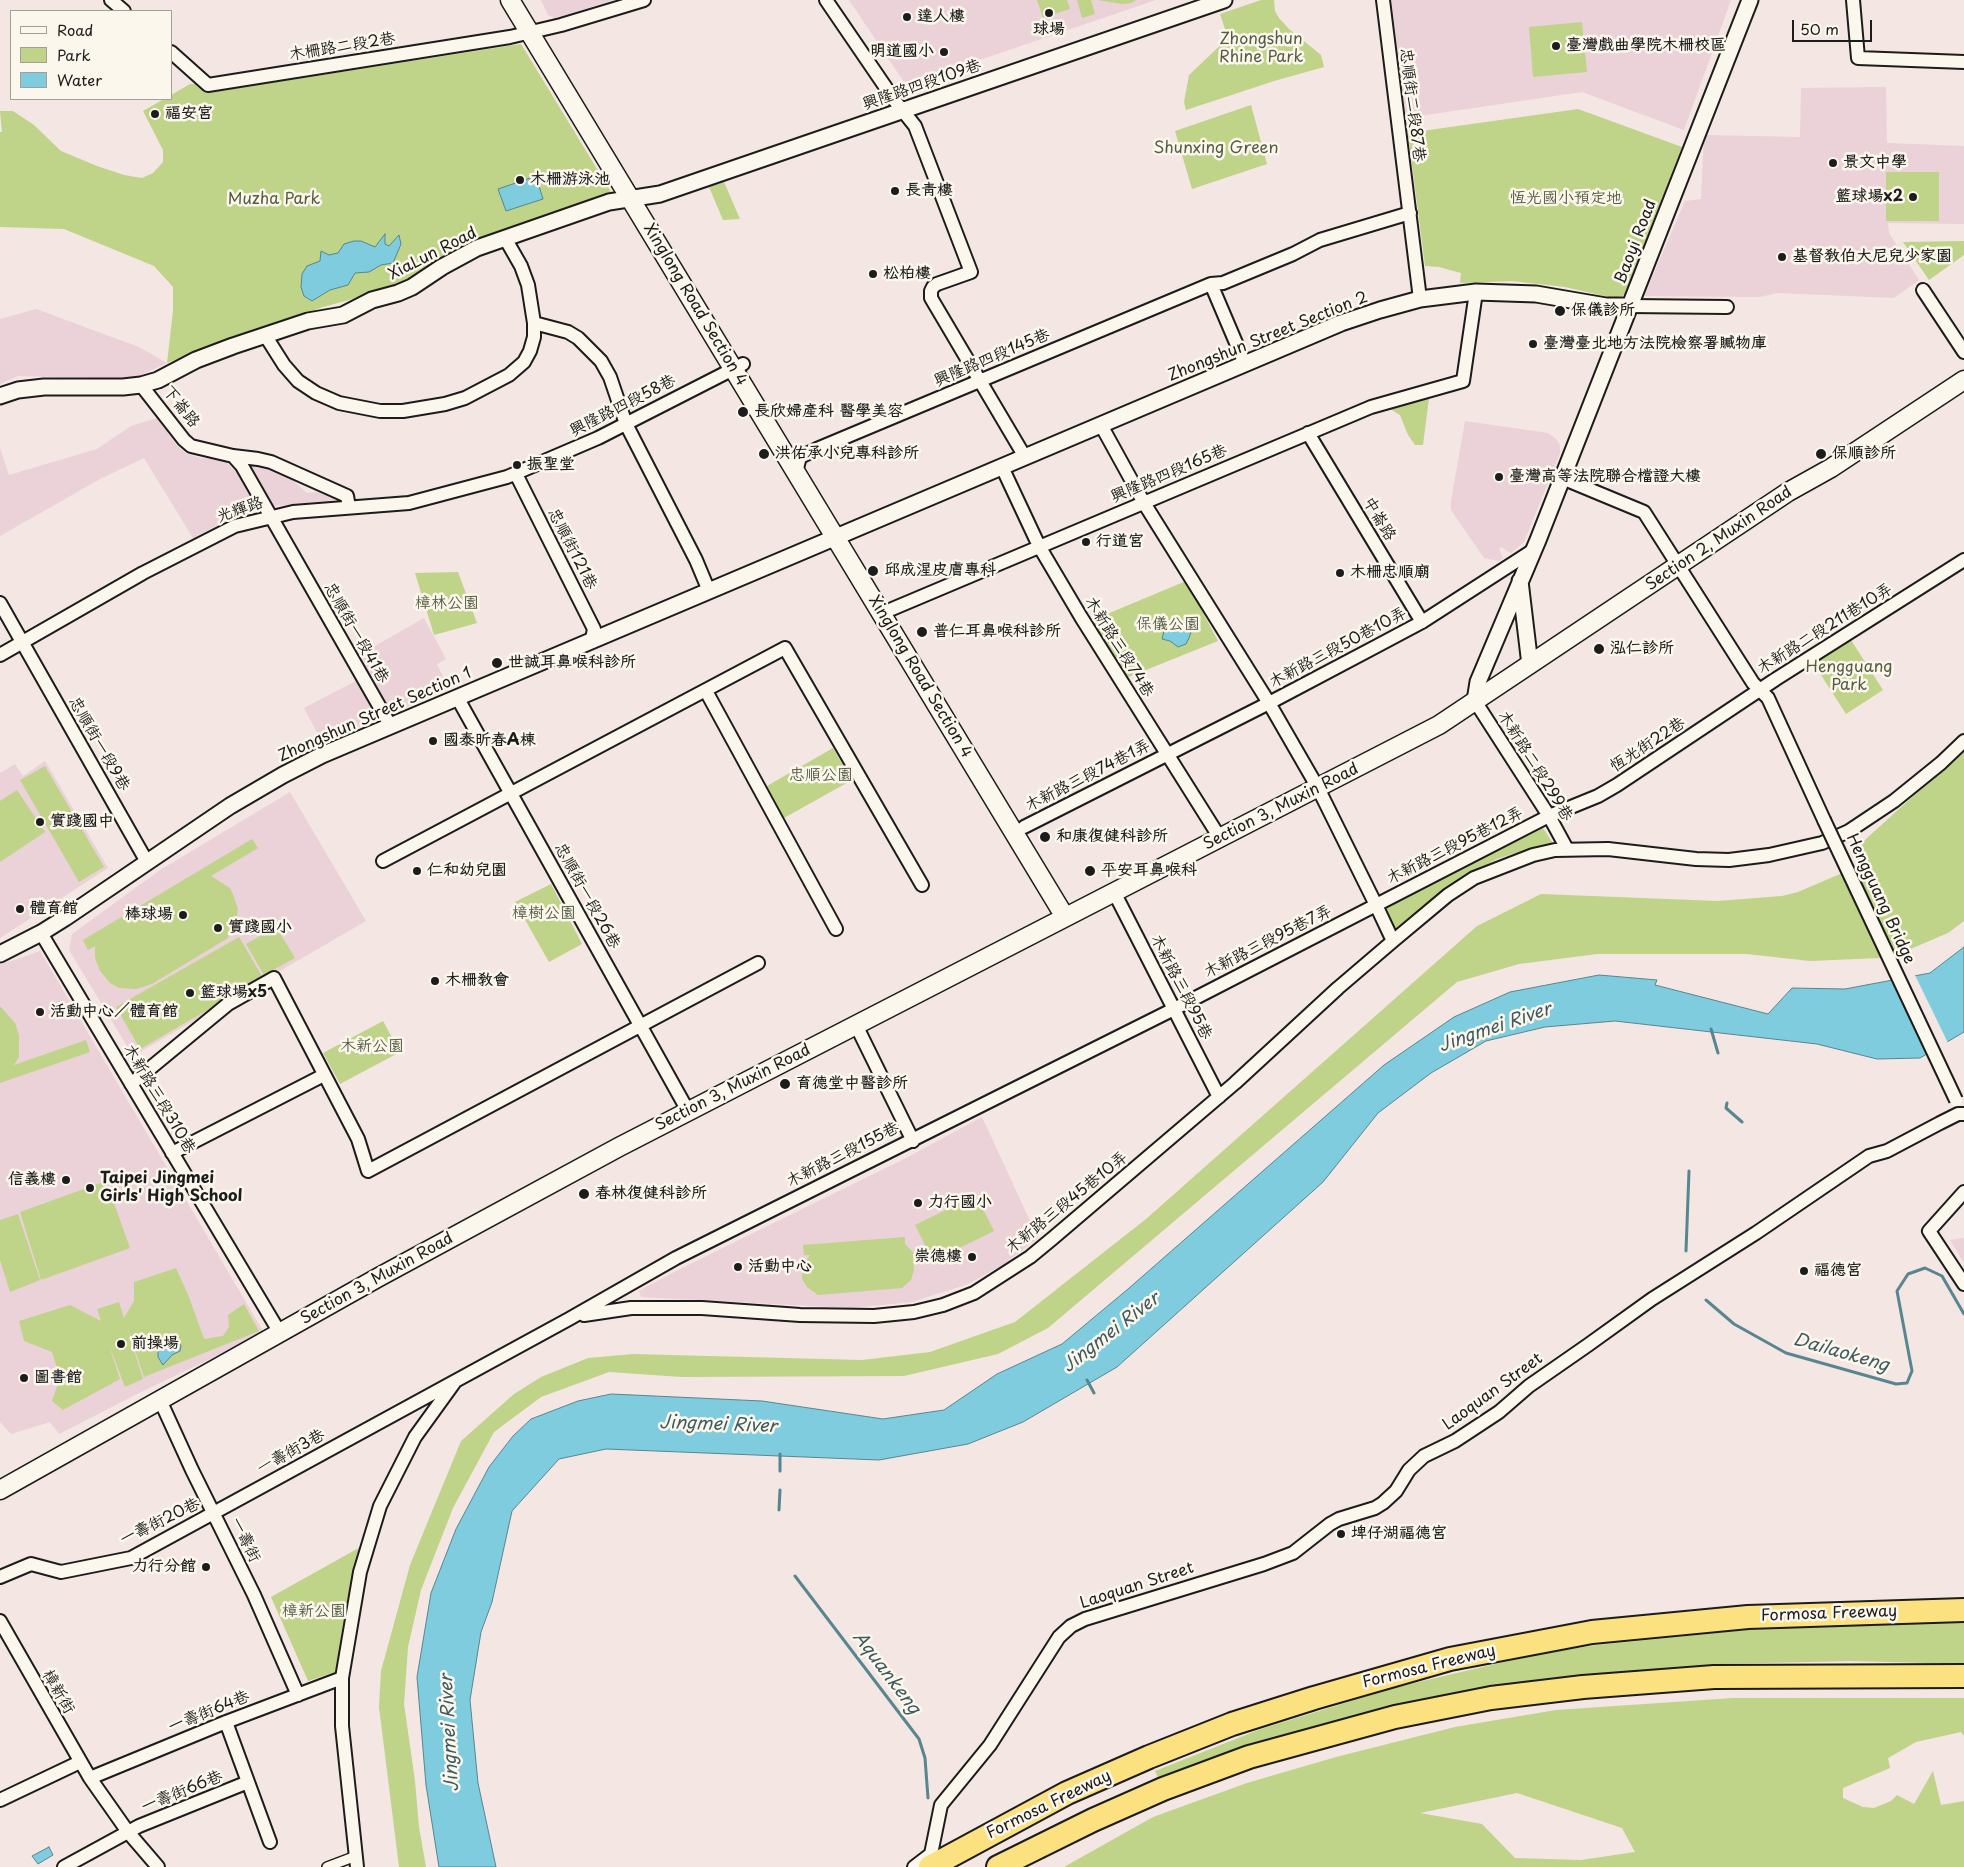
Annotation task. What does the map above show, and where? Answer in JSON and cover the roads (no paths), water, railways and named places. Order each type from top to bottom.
[{"type":"highway","name":"Formosa Freeway","points":[[930,1867],[1067,1793],[1149,1757],[1232,1724],[1332,1692],[1450,1659],[1592,1632],[1748,1617],[1964,1610]]},
{"type":"highway","name":"Formosa Freeway","points":[[998,1867],[1093,1820],[1163,1790],[1249,1757],[1310,1739],[1395,1718],[1491,1698],[1583,1687],[1714,1677],[1964,1676]]},
{"type":"main road","name":"Xinglong Road Section 4","points":[[510,0],[536,31]]},
{"type":"main road","name":"Xinglong Road Section 4","points":[[523,0],[536,31],[1070,915]]},
{"type":"main road","name":"Section 2, Muxin Road","points":[[1475,701],[1788,492],[1831,468],[1964,380]]},
{"type":"main road","name":"Xinglong Road Section 4","points":[[841,535],[892,609],[1024,827],[1070,915]]},
{"type":"main road","name":"Section 3, Muxin Road","points":[[0,1490],[555,1181],[1416,737],[1475,701]]},
{"type":"street","points":[[111,0],[123,10]]},
{"type":"street","points":[[536,31],[644,0]]},
{"type":"street","points":[[826,0],[915,126],[971,272],[933,287],[931,291],[935,306],[1025,457]]},
{"type":"street","name":"忠順街二段87巷","points":[[1383,0],[1420,299]]},
{"type":"street","name":"Baoyi Road","points":[[1475,701],[1478,682],[1562,478],[1750,0]]},
{"type":"street","points":[[1853,0],[1858,58],[1964,62]]},
{"type":"street","name":"興隆路四段109巷","points":[[636,198],[660,194],[1217,1]]},
{"type":"street","name":"木柵路二段2巷","points":[[172,53],[208,85],[536,31]]},
{"type":"street","name":"XiaLun Road","points":[[141,385],[158,380],[196,360],[265,335],[308,321],[337,317],[352,312],[372,300],[398,294],[462,255],[505,238],[609,202],[636,198]]},
{"type":"street","name":"興隆路四段145巷","points":[[798,465],[980,381],[1211,284],[1223,283],[1294,254],[1320,240],[1410,213]]},
{"type":"street","points":[[265,335],[284,365],[298,381],[339,403],[380,411],[413,410],[465,398],[509,375],[524,362],[534,337],[534,323],[528,285],[521,266],[505,238]]},
{"type":"street","points":[[1211,284],[1245,364]]},
{"type":"street","points":[[1923,290],[1964,352]]},
{"type":"street","name":"Zhongshun Street Section 2","points":[[841,535],[1341,323],[1420,299],[1476,292],[1536,294],[1606,306],[1728,307]]},
{"type":"street","name":"興隆路四段165巷","points":[[892,609],[1372,407],[1463,381],[1476,292]]},
{"type":"street","points":[[534,323],[568,332],[593,351],[610,377],[626,424],[696,560],[709,590]]},
{"type":"street","name":"興隆路四段58巷","points":[[516,474],[626,424],[738,366]]},
{"type":"street","name":"下崙路","points":[[0,396],[18,390],[44,387],[101,388],[141,385],[184,440],[191,446],[233,456],[258,459],[287,469],[347,496],[348,507]]},
{"type":"street","points":[[1101,425],[1144,503],[1269,703],[1318,788],[1393,941]]},
{"type":"street","name":"中崙路","points":[[1308,433],[1422,622]]},
{"type":"street","name":"忠順街一段41巷","points":[[233,456],[242,466],[390,725]]},
{"type":"street","name":"木新路三段74巷","points":[[1002,467],[1038,546],[1220,838]]},
{"type":"street","name":"光輝路","points":[[0,655],[143,573],[235,526],[271,516],[300,511],[409,503],[516,474]]},
{"type":"street","name":"忠順街121巷","points":[[516,474],[594,629],[592,639]]},
{"type":"street","name":"Hengguang Bridge","points":[[1562,478],[1644,512],[1730,648],[1763,694],[1956,1100],[1964,1113]]},
{"type":"street","name":"Zhongshun Street Section 1","points":[[0,954],[41,933],[230,806],[269,782],[315,758],[841,535]]},
{"type":"street","name":"木新路三段50巷10弄","points":[[1167,754],[1269,703],[1422,622],[1532,552]]},
{"type":"street","name":"木新路二段211巷10弄","points":[[1763,694],[1908,595],[1964,560]]},
{"type":"street","points":[[1520,580],[1530,665]]},
{"type":"street","name":"忠順街一段9巷","points":[[0,602],[147,862]]},
{"type":"street","points":[[383,861],[785,648],[922,885]]},
{"type":"street","points":[[706,691],[836,929]]},
{"type":"street","name":"恆光街22巷","points":[[1549,816],[1584,803],[1618,785],[1763,694]]},
{"type":"street","name":"忠順街一段26巷","points":[[458,697],[688,1111]]},
{"type":"street","name":"木新路二段299巷","points":[[1475,701],[1549,816],[1567,849]]},
{"type":"street","name":"木新路三段45巷10弄","points":[[565,1321],[598,1312],[631,1308],[702,1308],[800,1315],[874,1316],[914,1312],[943,1305],[974,1293],[1030,1257],[1219,1097],[1338,988],[1393,941],[1448,895],[1474,878],[1533,854],[1567,849],[1608,849],[1696,859],[1729,860],[1769,855],[1822,843],[1870,819],[1921,779],[1964,741]]},
{"type":"street","name":"木新路三段74巷1弄","points":[[1024,827],[1167,754]]},
{"type":"street","name":"木新路三段95巷12弄","points":[[1376,905],[1549,816]]},
{"type":"street","name":"木新路三段95巷","points":[[1114,892],[1219,1097]]},
{"type":"street","name":"木新路三段95巷7弄","points":[[913,1141],[1376,905]]},
{"type":"street","name":"木新路三段310巷","points":[[41,933],[280,1333]]},
{"type":"street","points":[[131,1084],[228,1004],[274,978],[358,1139],[368,1172],[758,962]]},
{"type":"street","name":"木新路三段155巷","points":[[565,1321],[676,1258],[913,1141],[856,1025]]},
{"type":"street","points":[[172,1153],[324,1075]]},
{"type":"street","name":"Laoquan Street","points":[[914,1867],[931,1854],[941,1805],[990,1745],[1059,1637],[1071,1626],[1085,1619],[1264,1564],[1293,1553],[1339,1519],[1375,1508],[1384,1503],[1396,1491],[1409,1470],[1424,1456],[1450,1444],[1499,1412],[1528,1386],[1652,1299],[1756,1233],[1869,1156],[1887,1151],[1958,1114],[1964,1113]]},
{"type":"street","points":[[1964,1192],[1929,1231],[1964,1284]]},
{"type":"street","name":"一壽街3巷","points":[[214,1514],[383,1419],[565,1321]]},
{"type":"street","points":[[327,1867],[356,1861],[342,1726],[342,1678],[360,1572],[380,1506],[415,1437],[460,1378]]},
{"type":"street","name":"一壽街","points":[[160,1400],[254,1595],[298,1695]]},
{"type":"street","name":"一壽街20巷","points":[[0,1577],[31,1564],[61,1572],[131,1558],[214,1514]]},
{"type":"street","name":"樟新街","points":[[0,1621],[80,1762],[128,1832]]},
{"type":"street","name":"一壽街64巷","points":[[90,1778],[226,1722],[342,1678]]},
{"type":"street","points":[[226,1722],[270,1842]]},
{"type":"street","points":[[0,1800],[80,1762]]},
{"type":"street","name":"一壽街66巷","points":[[64,1867],[128,1832],[248,1782]]},
{"type":"street","points":[[128,1832],[158,1867]]},
{"type":"water","points":[[536,176],[543,199],[506,211],[498,189]]},
{"type":"water","points":[[385,234],[385,244],[389,246],[399,235],[401,244],[393,263],[381,265],[369,272],[355,273],[348,285],[330,290],[312,301],[304,296],[301,287],[302,274],[307,266],[320,261],[321,251],[329,255],[338,253],[344,244],[354,241],[361,241],[375,247]]},
{"type":"water","points":[[1171,621],[1190,624],[1191,632],[1186,644],[1178,647],[1170,641],[1162,639],[1164,631]]},
{"type":"water","name":"Jingmei River","points":[[1964,947],[1964,1032],[1920,1058],[1877,1059],[1817,1044],[1615,1021],[1545,1027],[1486,1041],[1431,1073],[1378,1113],[1323,1182],[1117,1367],[1023,1422],[968,1444],[879,1460],[606,1449],[559,1459],[512,1511],[492,1602],[481,1632],[470,1700],[478,1783],[496,1867],[439,1867],[426,1785],[417,1677],[431,1593],[456,1529],[489,1467],[513,1436],[531,1419],[578,1401],[611,1394],[762,1401],[883,1419],[944,1410],[997,1374],[1062,1344],[1128,1289],[1384,1065],[1454,1017],[1510,992],[1599,975],[1657,980],[1655,985],[1768,1014],[1792,988],[1845,989],[1930,973]]},
{"type":"water","points":[[178,1340],[181,1346],[180,1351],[172,1355],[163,1365],[158,1357],[158,1347],[166,1342]]},
{"type":"water","points":[[49,1847],[53,1855],[38,1864],[32,1856]]},
{"type":"waterway","name":"Dailaokeng","points":[[1711,1029],[1718,1053]]},
{"type":"waterway","name":"Dailaokeng","points":[[1727,1103],[1726,1108],[1742,1122]]},
{"type":"waterway","name":"Dailaokeng","points":[[1686,1251],[1689,1171]]},
{"type":"waterway","name":"Dailaokeng","points":[[1706,1300],[1734,1324],[1786,1353],[1896,1384],[1907,1383],[1912,1371],[1897,1291],[1908,1274],[1925,1268],[1942,1276],[1964,1314]]},
{"type":"waterway","points":[[1087,1380],[1094,1393]]},
{"type":"waterway","name":"Aquankeng","points":[[780,1454],[780,1471]]},
{"type":"waterway","name":"Aquankeng","points":[[779,1510],[780,1490]]},
{"type":"waterway","name":"Aquankeng","points":[[795,1576],[919,1739],[925,1758],[928,1798]]},
{"type":"place","name":"球場","points":[[1049,13]]},
{"type":"place","name":"達人樓","points":[[907,17]]},
{"type":"place","name":"臺灣戲曲學院木柵校區","points":[[1556,46]]},
{"type":"place","name":"明道國小","points":[[944,52]]},
{"type":"place","name":"福安宮","points":[[155,114]]},
{"type":"place","name":"景文中學","points":[[1833,163]]},
{"type":"place","name":"木柵游泳池","points":[[520,180]]},
{"type":"place","name":"長青樓","points":[[895,191]]},
{"type":"place","name":"籃球場x2","points":[[1913,197]]},
{"type":"place","name":"基督教伯大尼兒少家園","points":[[1782,257]]},
{"type":"place","name":"松柏樓","points":[[873,274]]},
{"type":"place","name":"保儀診所","points":[[1560,311]]},
{"type":"place","name":"臺灣臺北地方法院檢察署贓物庫","points":[[1533,344]]},
{"type":"place","name":"長欣婦產科 醫學美容","points":[[743,412]]},
{"type":"place","name":"洪佑承小兒專科診所","points":[[764,454]]},
{"type":"place","name":"保順診所","points":[[1821,454]]},
{"type":"place","name":"振聖堂","points":[[517,465]]},
{"type":"place","name":"臺灣高等法院聯合檔證大樓","points":[[1499,477]]},
{"type":"place","name":"行道宮","points":[[1086,542]]},
{"type":"place","name":"邱成湦皮膚專科","points":[[873,571]]},
{"type":"place","name":"木柵忠順廟","points":[[1340,573]]},
{"type":"place","name":"普仁耳鼻喉科診所","points":[[922,632]]},
{"type":"place","name":"泓仁診所","points":[[1599,649]]},
{"type":"place","name":"世誠耳鼻喉科診所","points":[[497,663]]},
{"type":"place","name":"國泰昕春A棟","points":[[433,741]]},
{"type":"place","name":"實踐國中","points":[[40,822]]},
{"type":"place","name":"和康復健科診所","points":[[1045,837]]},
{"type":"place","name":"仁和幼兒園","points":[[417,871]]},
{"type":"place","name":"平安耳鼻喉科","points":[[1090,871]]},
{"type":"place","name":"體育館","points":[[20,909]]},
{"type":"place","name":"棒球場","points":[[183,915]]},
{"type":"place","name":"實踐國小","points":[[218,928]]},
{"type":"place","name":"木柵教會","points":[[435,981]]},
{"type":"place","name":"籃球場x5","points":[[190,993]]},
{"type":"place","name":"活動中心／體育館","points":[[40,1012]]},
{"type":"place","name":"育德堂中醫診所","points":[[785,1084]]},
{"type":"place","name":"信義樓","points":[[66,1180]]},
{"type":"place","name":"Taipei Jingmei Girls' High School","points":[[90,1188]]},
{"type":"place","name":"春林復健科診所","points":[[584,1194]]},
{"type":"place","name":"力行國小","points":[[918,1203]]},
{"type":"place","name":"崇德樓","points":[[972,1257]]},
{"type":"place","name":"活動中心","points":[[738,1267]]},
{"type":"place","name":"福德宮","points":[[1804,1271]]},
{"type":"place","name":"前操場","points":[[121,1344]]},
{"type":"place","name":"圖書館","points":[[24,1378]]},
{"type":"place","name":"埤仔湖福德宮","points":[[1341,1534]]},
{"type":"place","name":"力行分館","points":[[206,1567]]},
{"type":"park label","name":"Zhongshun Rhine Park","points":[[1261,49]]},
{"type":"park label","name":"Shunxing Green","points":[[1216,149]]},
{"type":"park label","name":"恆光國小預定地","points":[[1566,199]]},
{"type":"park label","name":"Muzha Park","points":[[274,200]]},
{"type":"park label","name":"樟林公園","points":[[447,604]]},
{"type":"park label","name":"保儀公園","points":[[1168,625]]},
{"type":"park label","name":"Hengguang Park","points":[[1849,677]]},
{"type":"park label","name":"忠順公園","points":[[821,776]]},
{"type":"park label","name":"樟樹公園","points":[[544,914]]},
{"type":"park label","name":"木新公園","points":[[372,1047]]},
{"type":"park label","name":"樟新公園","points":[[314,1612]]}]
